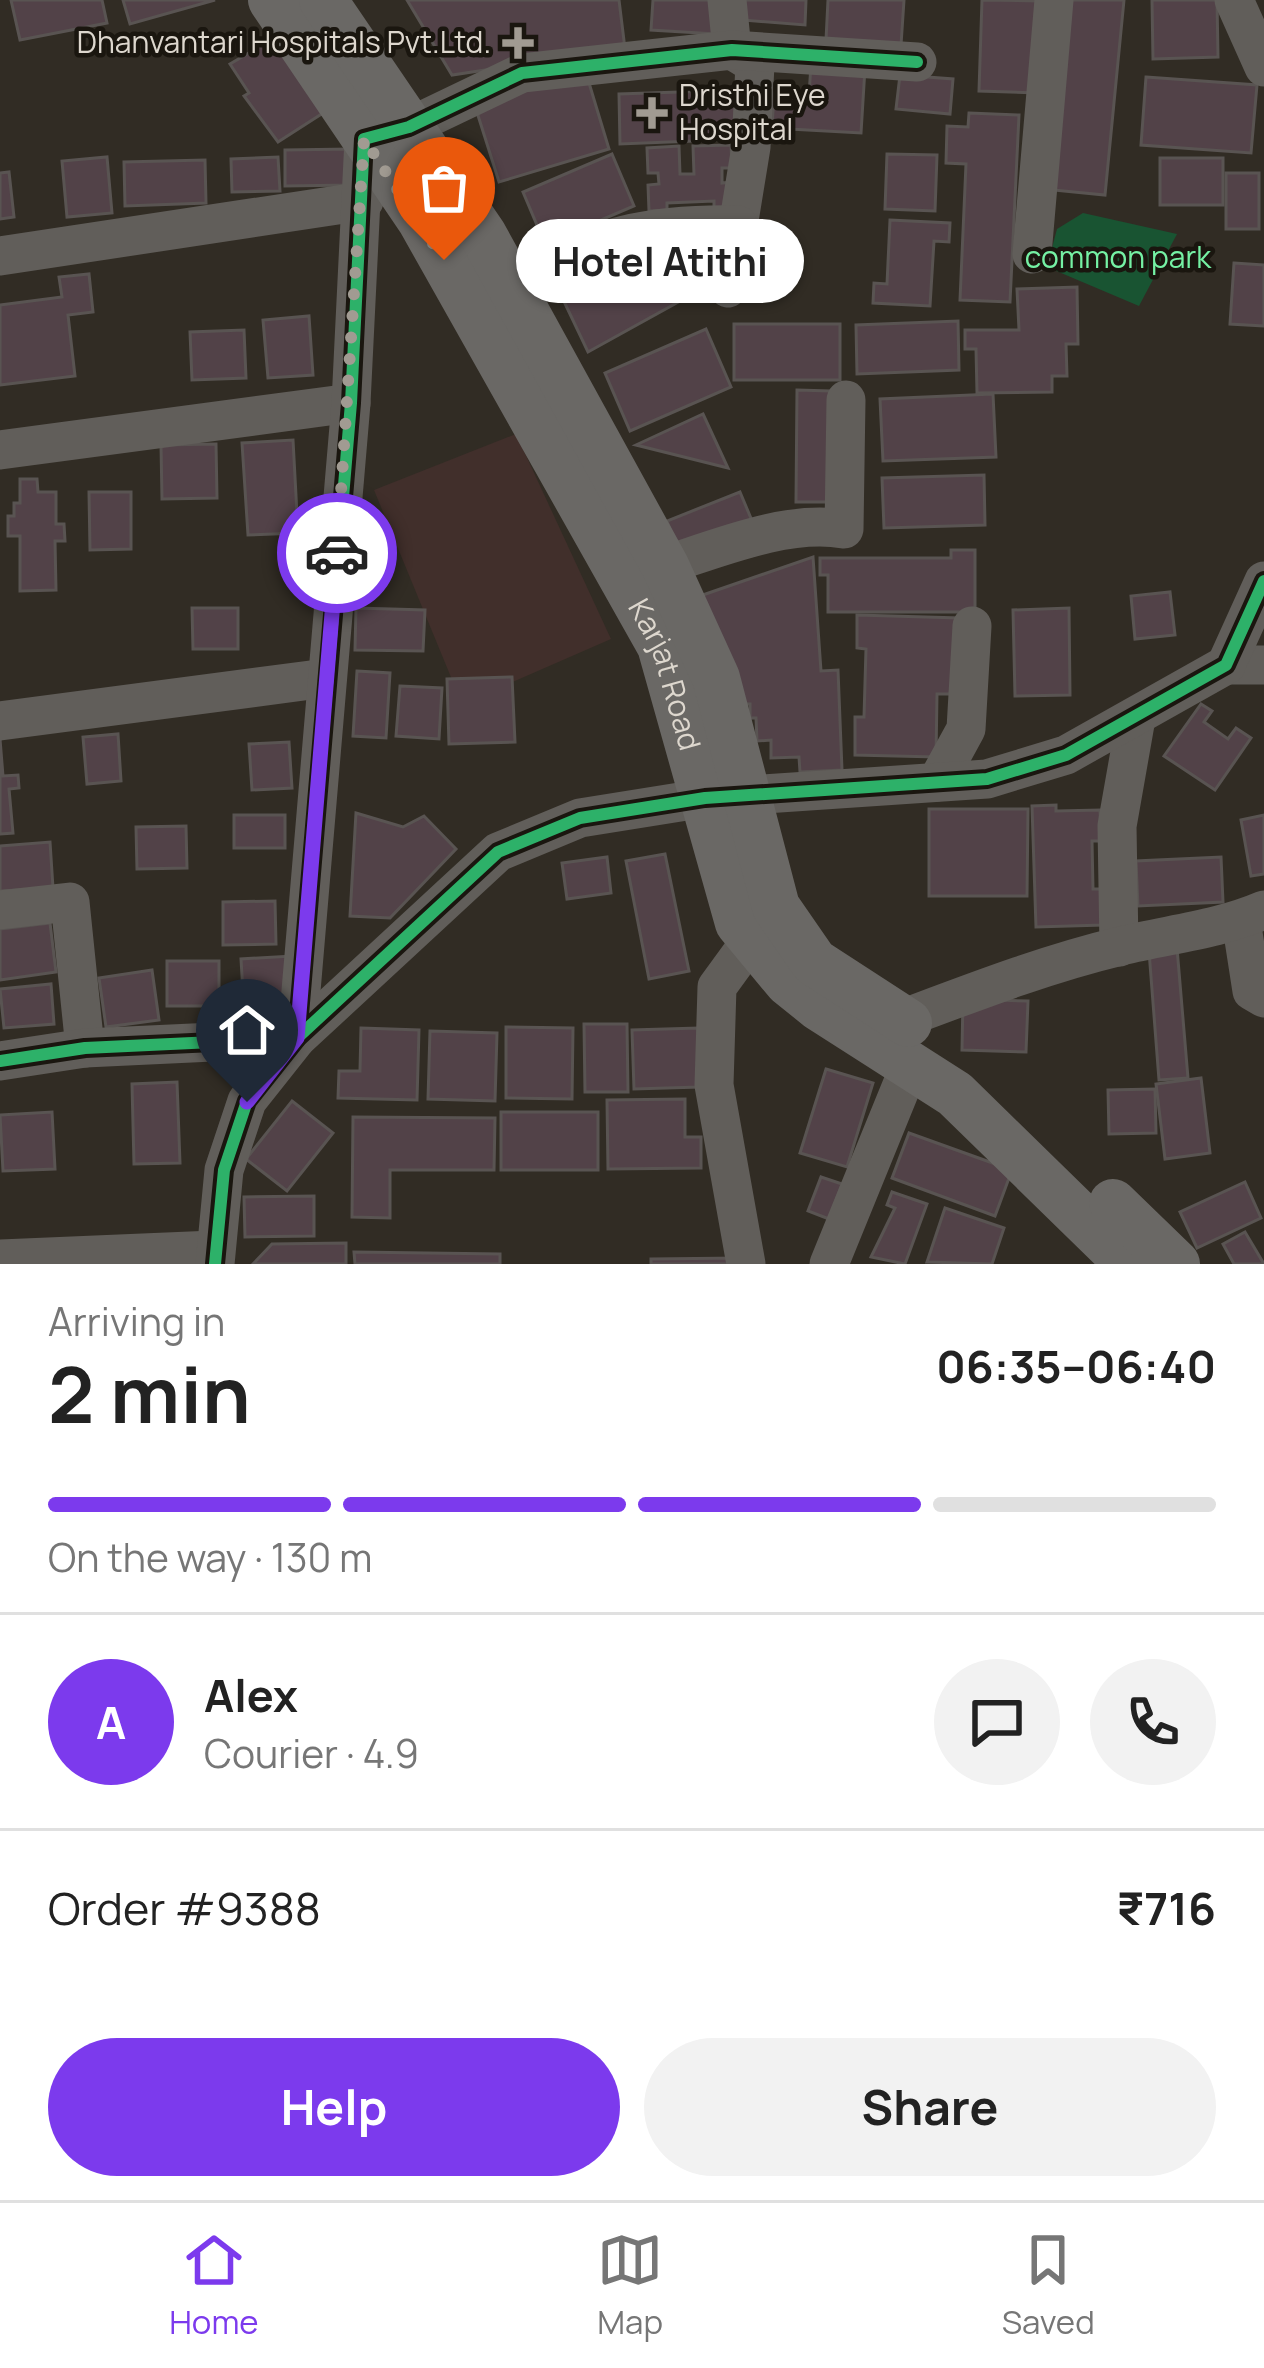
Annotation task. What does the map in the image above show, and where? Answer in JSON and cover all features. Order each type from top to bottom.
[{"type":"main road","name":"Karjat Road","points":[[272,0],[507,278],[644,571]]},
{"type":"main road","name":"Karjat Road","points":[[322,0],[387,133],[422,220],[716,678],[727,797],[764,922],[906,1041],[1107,1256]]},
{"type":"main road","name":"Karjat Road","points":[[906,1041],[975,1069],[1176,1264]]},
{"type":"street","points":[[727,0],[743,57],[751,147],[728,288]]},
{"type":"street","points":[[1033,254],[1054,0]]},
{"type":"street","points":[[1234,0],[1264,67]]},
{"type":"street","points":[[743,57],[866,64]]},
{"type":"street","points":[[297,1038],[364,201],[387,133],[522,73],[743,57],[916,62]]},
{"type":"street","points":[[0,256],[364,201]]},
{"type":"street","points":[[507,278],[616,233],[667,224],[738,225]]},
{"type":"street","points":[[644,571],[785,528],[810,523],[844,530],[856,394]]},
{"type":"street","points":[[0,450],[350,403]]},
{"type":"street","points":[[0,1259],[215,1257],[224,1170],[247,1102],[297,1038],[498,852],[580,818],[727,797],[937,782],[1032,768],[1245,665],[1264,581]]},
{"type":"street","points":[[937,782],[966,729],[972,626]]},
{"type":"street","points":[[0,721],[326,678]]},
{"type":"street","points":[[1118,946],[1117,826],[1136,718]]},
{"type":"street","points":[[0,910],[70,902],[85,1048]]},
{"type":"street","points":[[829,1264],[906,1041],[1027,972],[1252,915],[1252,991],[1264,998]]},
{"type":"street","points":[[746,1264],[714,1085],[717,987],[764,922]]},
{"type":"street","points":[[0,1061],[85,1048],[297,1038]]},
{"type":"shaded area","points":[[516,434],[611,639],[462,704],[374,490]]},
{"type":"green space","name":"common park","points":[[1083,213],[1177,234],[1139,306],[1047,267],[1057,229]]},
{"type":"building","points":[[11,0],[102,0],[107,23],[20,40]]},
{"type":"building","points":[[123,0],[215,0],[130,24]]},
{"type":"building","points":[[407,0],[619,0],[625,49],[452,75]]},
{"type":"building","points":[[653,0],[718,0],[716,34],[651,30]]},
{"type":"building","points":[[744,0],[806,0],[805,25],[742,20]]},
{"type":"building","points":[[828,0],[904,0],[901,45],[826,40]]},
{"type":"building","points":[[982,0],[1041,1],[1038,93],[979,91]]},
{"type":"building","points":[[1062,0],[1124,0],[1105,195],[1043,189]]},
{"type":"building","points":[[1152,0],[1217,0],[1218,57],[1153,59]]},
{"type":"building","points":[[274,38],[323,113],[278,142],[244,96],[249,93],[230,64]]},
{"type":"building","points":[[811,65],[865,68],[861,133],[772,128],[774,93],[809,95]]},
{"type":"building","points":[[586,73],[609,149],[499,182],[475,106]]},
{"type":"building","points":[[900,75],[953,79],[950,114],[896,109]]},
{"type":"building","points":[[1146,77],[1257,85],[1251,153],[1141,145]]},
{"type":"building","points":[[741,90],[743,139],[620,144],[619,94]]},
{"type":"building","points":[[969,113],[1019,115],[1010,302],[960,300],[966,164],[946,163],[947,126],[968,127]]},
{"type":"building","points":[[731,145],[732,168],[722,168],[722,183],[733,182],[734,208],[714,208],[714,201],[667,203],[667,210],[649,211],[648,185],[659,184],[658,173],[648,173],[647,148],[679,146],[680,174],[694,174],[693,146]]},
{"type":"building","points":[[350,149],[351,185],[285,186],[285,150]]},
{"type":"building","points":[[612,154],[634,206],[545,244],[523,192]]},
{"type":"building","points":[[887,154],[937,155],[935,211],[885,209]]},
{"type":"building","points":[[107,157],[112,213],[67,217],[62,161]]},
{"type":"building","points":[[278,157],[280,191],[232,192],[231,159]]},
{"type":"building","points":[[1160,158],[1223,158],[1223,205],[1160,205]]},
{"type":"building","points":[[205,160],[206,203],[125,206],[124,162]]},
{"type":"building","points":[[9,172],[14,217],[0,219],[0,173]]},
{"type":"building","points":[[1226,173],[1259,173],[1259,229],[1226,229]]},
{"type":"building","points":[[890,220],[950,223],[949,242],[934,241],[930,306],[873,303],[874,283],[887,284]]},
{"type":"building","points":[[646,234],[698,291],[588,352],[550,272]]},
{"type":"building","points":[[1234,263],[1264,265],[1264,326],[1230,324]]},
{"type":"building","points":[[89,274],[93,312],[68,315],[75,376],[0,385],[0,305],[62,297],[59,277]]},
{"type":"building","points":[[1077,287],[1078,344],[1066,344],[1067,376],[1052,376],[1052,392],[977,393],[976,349],[965,349],[965,330],[1019,330],[1017,289]]},
{"type":"building","points":[[309,316],[313,375],[268,378],[263,320]]},
{"type":"building","points":[[958,321],[959,370],[857,374],[856,325]]},
{"type":"building","points":[[734,324],[840,324],[840,380],[734,380]]},
{"type":"building","points":[[706,329],[731,387],[630,431],[605,373]]},
{"type":"building","points":[[244,330],[246,378],[192,380],[190,332]]},
{"type":"building","points":[[797,390],[830,391],[829,502],[796,502]]},
{"type":"building","points":[[993,394],[996,457],[883,461],[880,399]]},
{"type":"building","points":[[703,414],[728,468],[636,445]]},
{"type":"building","points":[[293,440],[298,533],[248,535],[242,443]]},
{"type":"building","points":[[216,444],[217,498],[162,499],[161,445]]},
{"type":"building","points":[[984,475],[985,525],[884,528],[882,478]]},
{"type":"building","points":[[20,479],[37,479],[38,492],[56,492],[56,524],[64,524],[65,541],[55,541],[56,590],[20,591],[20,536],[8,536],[8,516],[14,516],[14,503],[20,503]]},
{"type":"building","points":[[89,492],[131,492],[131,549],[90,550]]},
{"type":"building","points":[[740,492],[755,528],[681,557],[667,521]]},
{"type":"building","points":[[951,550],[975,550],[975,612],[828,612],[828,575],[820,575],[820,558],[951,558]]},
{"type":"building","points":[[813,557],[821,671],[838,670],[842,770],[800,772],[799,757],[771,758],[771,740],[757,741],[756,718],[750,718],[750,704],[739,704],[697,597]]},
{"type":"building","points":[[1170,592],[1175,635],[1135,639],[1131,596]]},
{"type":"building","points":[[192,608],[238,608],[238,649],[193,649]]},
{"type":"building","points":[[356,608],[425,610],[423,651],[355,650]]},
{"type":"building","points":[[1069,608],[1070,695],[1015,696],[1013,610]]},
{"type":"building","points":[[857,615],[959,618],[950,694],[937,694],[936,757],[855,755],[855,717],[864,717],[866,649],[857,648]]},
{"type":"building","points":[[357,671],[390,673],[386,738],[353,736]]},
{"type":"building","points":[[512,677],[515,742],[449,744],[447,679]]},
{"type":"building","points":[[400,686],[442,688],[439,739],[396,736]]},
{"type":"building","points":[[1201,704],[1212,711],[1204,722],[1228,739],[1236,728],[1251,738],[1215,790],[1164,756]]},
{"type":"building","points":[[118,734],[121,781],[87,784],[83,737]]},
{"type":"building","points":[[0,739],[3,776],[18,775],[19,788],[9,789],[13,833],[0,834]]},
{"type":"building","points":[[289,742],[292,788],[252,790],[249,744]]},
{"type":"building","points":[[1056,805],[1056,811],[1100,810],[1101,841],[1092,841],[1093,889],[1102,889],[1103,925],[1036,927],[1032,806]]},
{"type":"building","points":[[929,809],[1028,809],[1027,896],[929,896]]},
{"type":"building","points":[[356,813],[403,827],[424,816],[456,849],[390,918],[350,916]]},
{"type":"building","points":[[234,815],[285,815],[285,848],[234,848]]},
{"type":"building","points":[[1264,815],[1264,874],[1251,876],[1241,820]]},
{"type":"building","points":[[186,826],[187,868],[137,869],[136,827]]},
{"type":"building","points":[[50,842],[53,888],[0,891],[0,846]]},
{"type":"building","points":[[665,854],[689,971],[649,979],[626,861]]},
{"type":"building","points":[[607,857],[611,893],[567,899],[562,863]]},
{"type":"building","points":[[1221,857],[1223,902],[1138,906],[1136,861]]},
{"type":"building","points":[[275,901],[276,944],[223,945],[223,902]]},
{"type":"building","points":[[50,923],[56,972],[0,980],[0,929]]},
{"type":"building","points":[[1177,948],[1188,1078],[1159,1080],[1149,951]]},
{"type":"building","points":[[292,956],[295,1005],[244,1009],[241,959]]},
{"type":"building","points":[[167,961],[219,961],[219,1006],[167,1006]]},
{"type":"building","points":[[152,970],[159,1020],[106,1027],[99,978]]},
{"type":"building","points":[[51,984],[54,1024],[4,1028],[0,989]]},
{"type":"building","points":[[963,999],[1028,1001],[1026,1052],[962,1050]]},
{"type":"building","points":[[584,1024],[627,1024],[628,1092],[585,1092]]},
{"type":"building","points":[[506,1027],[573,1028],[572,1099],[506,1098]]},
{"type":"building","points":[[361,1028],[419,1030],[417,1100],[338,1098],[339,1071],[360,1071]]},
{"type":"building","points":[[698,1028],[699,1087],[634,1089],[632,1030]]},
{"type":"building","points":[[430,1031],[497,1033],[495,1101],[428,1099]]},
{"type":"building","points":[[826,1069],[873,1083],[847,1167],[800,1153]]},
{"type":"building","points":[[1201,1078],[1210,1153],[1165,1159],[1156,1084]]},
{"type":"building","points":[[177,1082],[180,1163],[134,1164],[132,1084]]},
{"type":"building","points":[[1155,1089],[1156,1133],[1109,1134],[1108,1090]]},
{"type":"building","points":[[685,1099],[685,1137],[701,1137],[701,1168],[608,1169],[607,1100]]},
{"type":"building","points":[[292,1101],[333,1133],[287,1191],[246,1159]]},
{"type":"building","points":[[52,1112],[55,1169],[3,1171],[0,1115]]},
{"type":"building","points":[[501,1112],[598,1112],[598,1170],[501,1170]]},
{"type":"building","points":[[353,1117],[495,1118],[494,1170],[390,1170],[390,1218],[352,1217]]},
{"type":"building","points":[[909,1133],[1012,1170],[995,1216],[892,1178]]},
{"type":"building","points":[[821,1177],[842,1184],[829,1219],[808,1211]]},
{"type":"building","points":[[1245,1182],[1261,1218],[1197,1248],[1180,1212]]},
{"type":"building","points":[[892,1192],[927,1204],[905,1264],[871,1257],[895,1208],[887,1205]]},
{"type":"building","points":[[314,1196],[314,1236],[245,1237],[244,1197]]},
{"type":"building","points":[[945,1208],[1004,1228],[992,1264],[927,1262]]},
{"type":"building","points":[[1245,1232],[1264,1264],[1234,1264],[1223,1244]]},
{"type":"building","points":[[346,1243],[346,1264],[253,1264],[272,1244]]},
{"type":"building","points":[[354,1252],[500,1254],[500,1264],[355,1264]]},
{"type":"building","points":[[739,1258],[739,1264],[651,1264],[651,1259]]},
{"type":"cycle path","points":[[0,1061],[85,1048],[297,1038],[351,403],[364,139],[409,127],[522,73],[732,50],[917,62]]},
{"type":"cycle path","points":[[215,1264],[224,1170],[247,1101],[297,1038],[498,852],[580,818],[705,798],[987,779],[1066,755],[1226,665],[1264,581]]},
{"type":"way so far","points":[[337,553],[364,201],[364,139],[422,220],[444,260]]},
{"type":"place","name":"Dhanvantari Hospitals Pvt.Ltd.","points":[[518,43]]},
{"type":"place","name":"Dristhi Eye Hospital","points":[[652,113]]},
{"type":"place","name":"Hotel Atithi","points":[[444,260]]},
{"type":"route","points":[[247,1102],[297,1038],[337,553]]}]
